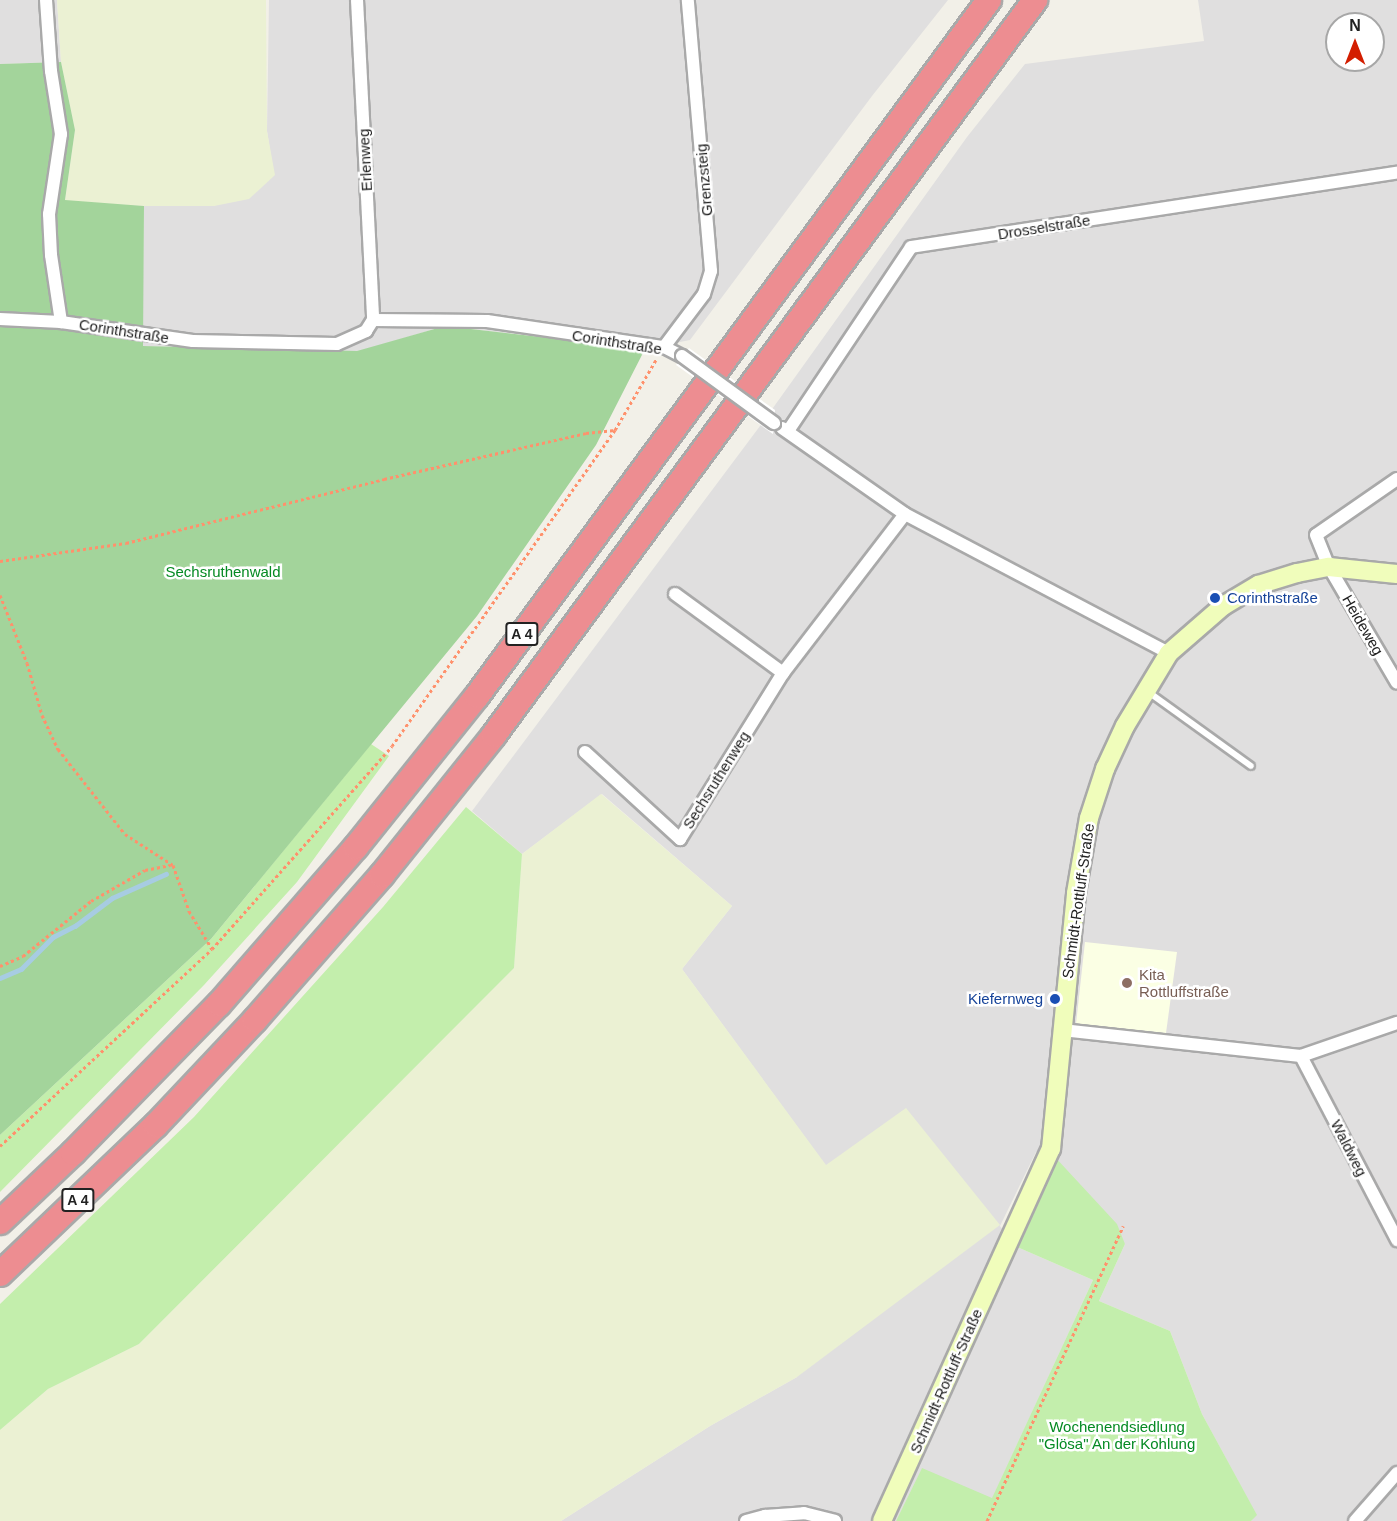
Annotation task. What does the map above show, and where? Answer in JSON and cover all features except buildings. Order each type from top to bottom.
[{"type":"highway","name":"A 4","points":[[0,1222],[73,1153],[211,1013],[356,848],[505,658],[989,0]]},
{"type":"highway","name":"A 4","points":[[0,1274],[163,1117],[255,1020],[389,866],[500,726],[1035,0]]},
{"type":"street","name":"Corinthstraße","points":[[46,0],[51,71],[61,134],[49,214],[51,255],[62,322]]},
{"type":"street","name":"Erlenweg","points":[[357,0],[373,320]]},
{"type":"street","name":"Grenzsteig","points":[[664,346],[704,294],[711,271],[688,0]]},
{"type":"street","name":"Drosselstraße","points":[[788,431],[911,247],[1397,173]]},
{"type":"street","name":"Corinthstraße","points":[[0,319],[62,322],[193,341],[337,344],[366,331],[373,320],[487,321],[664,346],[682,356],[788,431],[812,451],[905,514],[1169,653]]},
{"type":"street","points":[[1329,567],[1316,535],[1397,479]]},
{"type":"street","name":"Sechsruthenweg","points":[[585,752],[680,839],[783,673],[905,514]]},
{"type":"street","name":"Schmidt-Rottluff-Straße","points":[[882,1521],[1051,1149],[1076,893],[1089,818],[1105,769],[1125,726],[1169,653],[1222,606],[1258,585],[1297,573],[1329,567],[1397,574]]},
{"type":"street","name":"Heideweg","points":[[1329,567],[1397,683]]},
{"type":"street","points":[[675,594],[783,673]]},
{"type":"street","points":[[1062,1030],[1301,1056],[1397,1023]]},
{"type":"street","name":"Waldweg","points":[[1301,1056],[1397,1240]]},
{"type":"street","points":[[1355,1521],[1397,1473]]},
{"type":"street","points":[[746,1521],[765,1515],[804,1513],[835,1521]]},
{"type":"lane","points":[[1147,690],[1251,766]]},
{"type":"path","points":[[0,1146],[212,949],[392,746],[615,430],[664,346]]},
{"type":"path","points":[[0,561],[126,543],[384,478],[586,433],[615,430]]},
{"type":"path","points":[[0,596],[27,663],[42,714],[58,749],[125,834],[172,865],[189,910],[212,949]]},
{"type":"path","points":[[0,966],[23,956],[91,901],[145,870],[172,865]]},
{"type":"path","points":[[987,1521],[1123,1226]]},
{"type":"shaded area","points":[[0,0],[57,0],[61,62],[0,64]]},
{"type":"shaded area","points":[[57,0],[266,0],[267,131],[275,175],[249,199],[214,206],[144,206],[65,201],[75,130],[61,62]]},
{"type":"shaded area","points":[[269,0],[948,0],[872,96],[690,340],[645,349],[445,326],[357,352],[142,346],[144,206],[214,206],[274,175],[267,131]]},
{"type":"shaded area","points":[[1198,0],[1397,0],[1397,1521],[1251,1521],[1256,1514],[1202,1414],[1170,1331],[1099,1301],[1125,1244],[1054,1156],[1036,1152],[1000,1226],[1015,1246],[1093,1280],[992,1499],[922,1469],[896,1521],[561,1521],[710,1426],[797,1377],[826,1166],[682,969],[732,906],[602,794],[522,854],[472,811],[760,426],[967,137],[1025,64],[1204,41]]},
{"type":"shaded area","points":[[601,794],[732,906],[682,969],[826,1165],[906,1108],[1000,1225],[797,1377],[710,1426],[561,1521],[0,1521],[0,1430],[48,1389],[139,1344],[514,968],[522,854]]},
{"type":"shaded area","name":"Kita Rottluffstraße","points":[[1085,942],[1177,952],[1166,1033],[1076,1024]]},
{"type":"green space","name":"Sechsruthenwald","points":[[61,62],[75,130],[65,200],[144,206],[143,346],[357,351],[445,326],[645,349],[596,445],[477,616],[211,939],[0,1135],[0,64]]},
{"type":"green space","points":[[371,744],[389,756],[297,882],[204,985],[0,1192],[0,1135],[211,939]]},
{"type":"green space","points":[[466,807],[522,854],[514,968],[139,1344],[48,1389],[0,1430],[0,1304],[194,1117],[383,907]]},
{"type":"green space","name":"Wochenendsiedlung \"Glösa\" An der Kohlung","points":[[1054,1156],[1117,1224],[1125,1244],[1099,1301],[1170,1331],[1202,1414],[1257,1515],[1251,1521],[896,1521],[922,1468],[992,1498],[1093,1280],[1015,1246]]},
{"type":"pier","points":[[689,348],[775,410],[773,434],[676,365]]},
{"type":"waterway","points":[[0,978],[21,969],[53,937],[75,926],[112,898],[166,874]]},
{"type":"place","name":"Corinthstraße","points":[[1215,598]]},
{"type":"place","name":"Kita Rottluffstraße","points":[[1127,983]]},
{"type":"place","name":"Kiefernweg","points":[[1055,999]]}]
